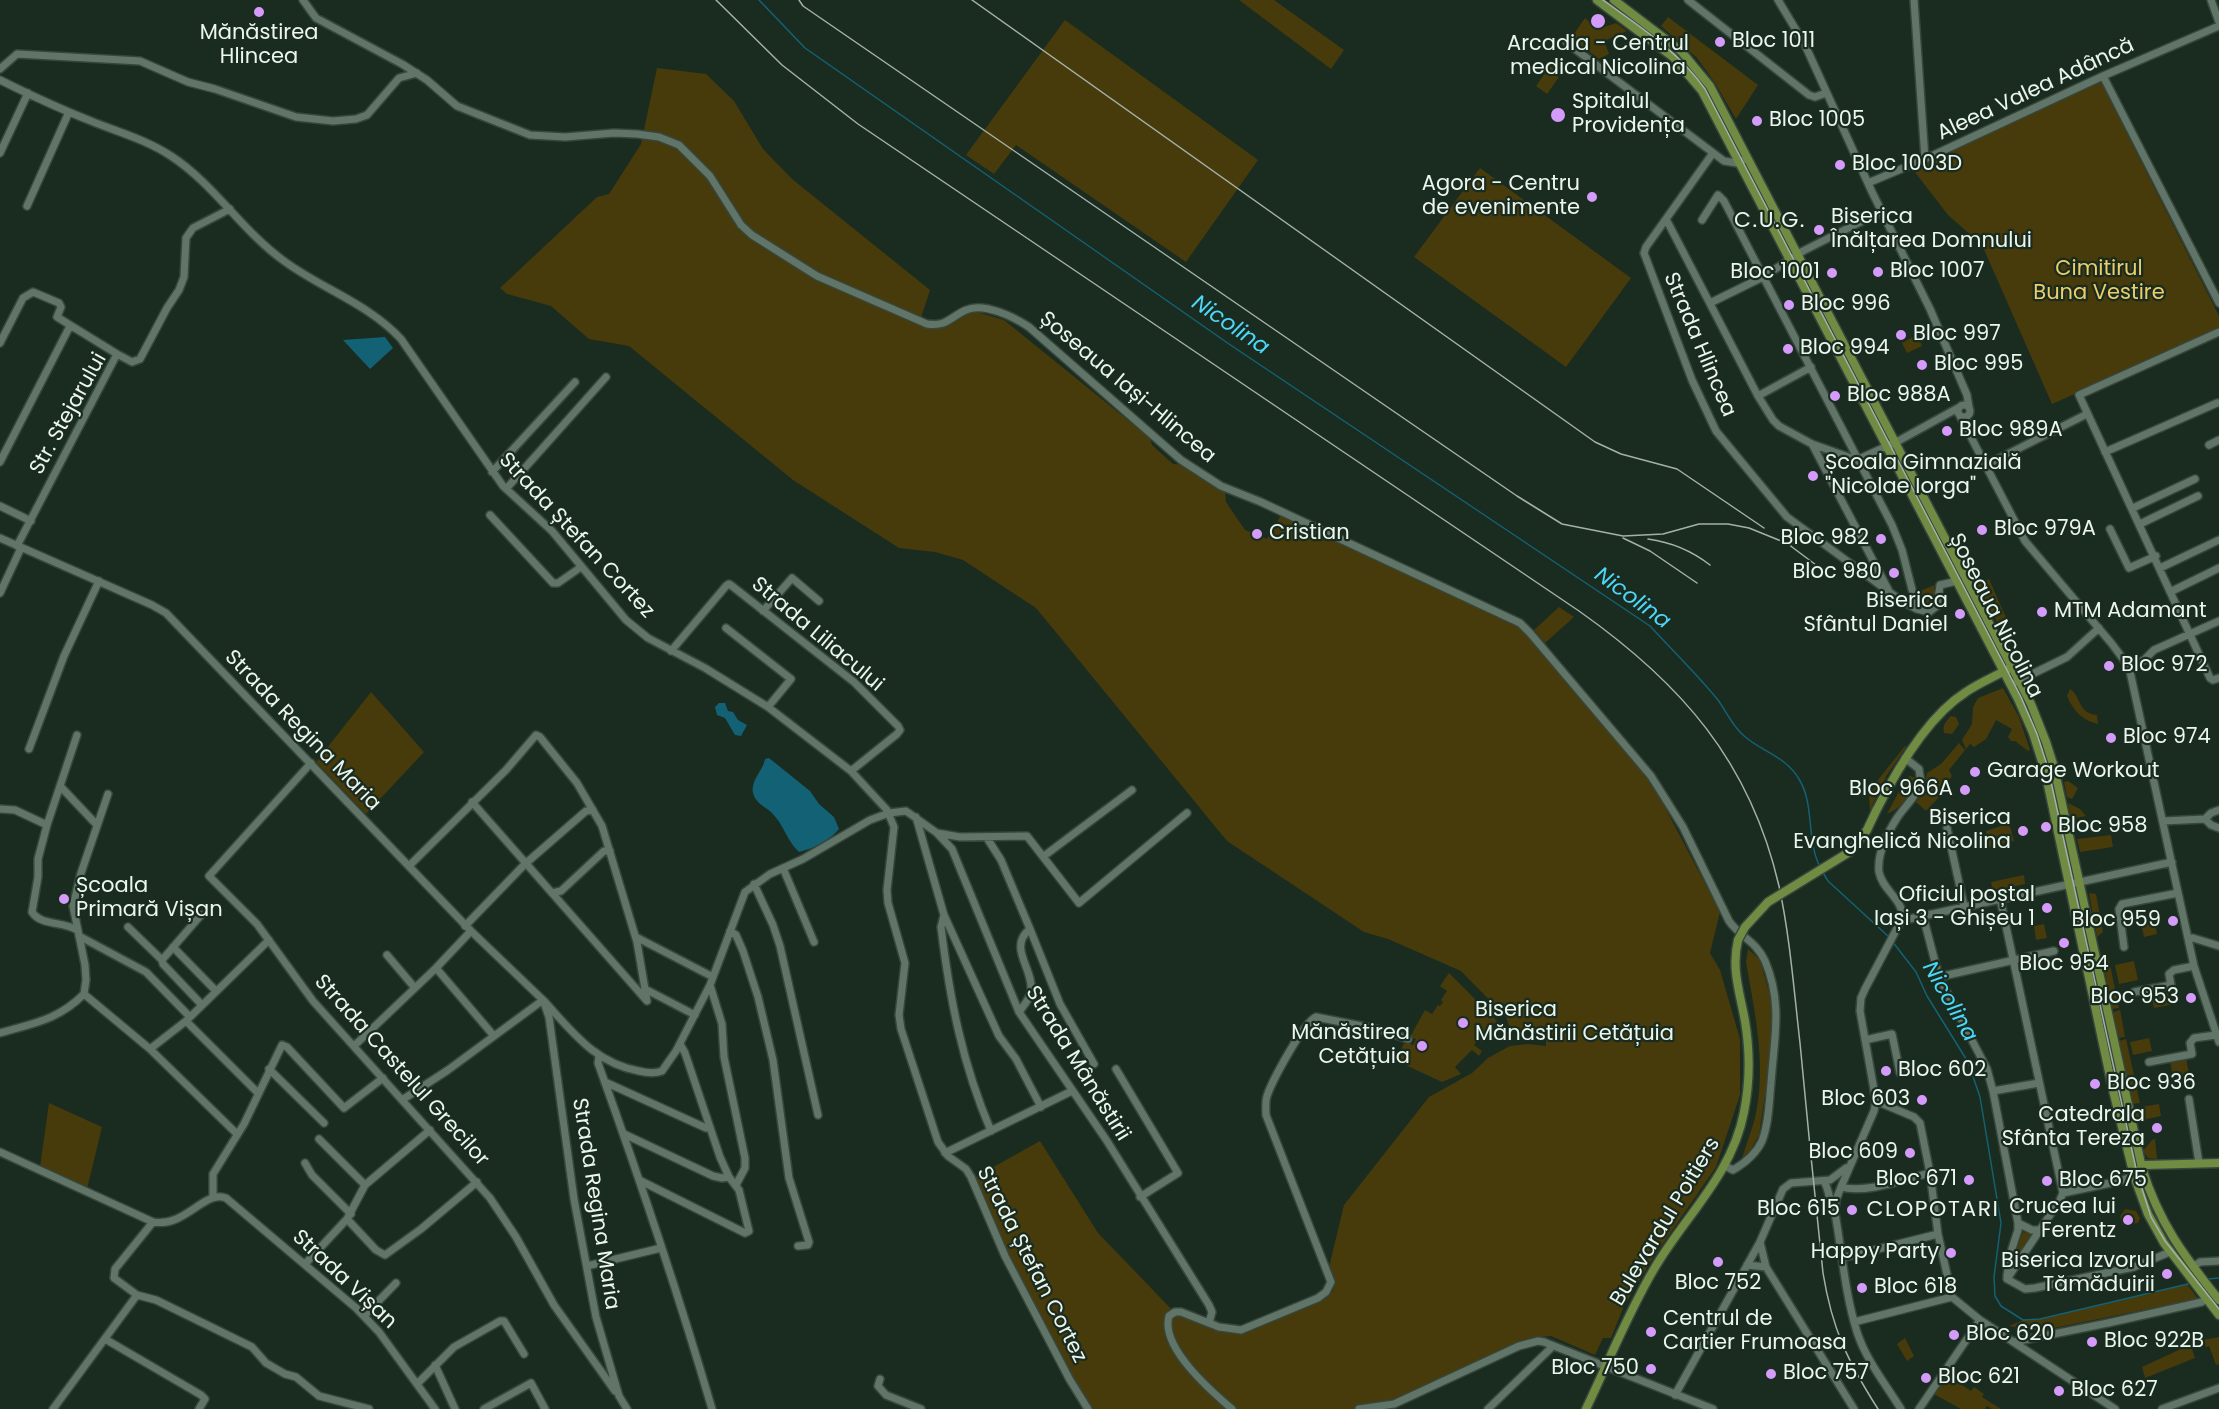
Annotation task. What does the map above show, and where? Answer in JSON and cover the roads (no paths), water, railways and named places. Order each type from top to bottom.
[{"type":"main road","name":"Șoseaua Nicolina","points":[[1598,0],[1665,50],[1684,68],[1702,91],[1744,160],[1798,254],[1957,581],[2005,674]]},
{"type":"main road","name":"Șoseaua Nicolina","points":[[1614,0],[1671,42],[1710,86],[1790,260],[1891,444],[2014,676],[2046,742],[2112,1086],[2134,1176],[2153,1223],[2170,1252],[2219,1315]]},
{"type":"main road","name":"Bulevardul Poitiers","points":[[1591,1409],[1654,1269],[1727,1167],[1738,1136],[1744,1113],[1749,1067],[1745,1021],[1734,974],[1734,955],[1744,927],[1768,902],[1851,851],[1879,812],[1907,760],[1950,704],[1965,692],[2005,674],[2014,676]]},
{"type":"main road","name":"Șoseaua Nicolina","points":[[2074,883],[2142,1168],[2153,1200],[2166,1227],[2195,1270],[2217,1297]]},
{"type":"main road","points":[[2134,1176],[2145,1165],[2219,1163]]},
{"type":"main road","name":"Bulevardul Poitiers","points":[[1586,1409],[1608,1368]]},
{"type":"street","points":[[303,0],[311,12],[329,26],[417,73]]},
{"type":"street","points":[[1688,0],[1809,95],[1815,97],[1826,93]]},
{"type":"street","points":[[1914,0],[1925,159]]},
{"type":"street","points":[[2211,0],[2219,24]]},
{"type":"street","points":[[1780,1],[1804,45],[1930,309],[1964,391],[1969,410],[1971,435]]},
{"type":"street","name":"Aleea Valea Adâncă","points":[[1868,183],[2219,24]]},
{"type":"street","points":[[1567,43],[1724,161],[1744,160]]},
{"type":"street","points":[[0,69],[17,54],[112,61],[133,60],[148,64],[188,82],[296,117],[333,121],[356,119],[367,115],[399,78],[402,64]]},
{"type":"street","points":[[399,78],[417,73]]},
{"type":"street","name":"Șoseaua Iași-Hlincea","points":[[417,73],[457,106],[530,135],[565,137],[614,133],[637,134],[659,137],[679,146],[710,176],[741,225],[800,267],[927,324],[938,326],[944,324],[975,307],[1013,316],[1029,327],[1181,460],[1221,486],[1261,502],[1513,620],[1530,633],[1651,776],[1683,827],[1729,921],[1736,932],[1751,940],[1760,950],[1766,962],[1777,1009],[1777,1032],[1765,1130],[1756,1152],[1733,1170],[1727,1167]]},
{"type":"street","points":[[2103,76],[2219,303]]},
{"type":"street","name":"Strada Ștefan Cortez","points":[[0,80],[69,112],[154,146],[171,156],[192,172],[282,260],[362,308],[392,329],[466,431],[492,472],[506,489],[552,531],[626,620],[671,651],[705,668],[768,707],[851,771],[889,813],[894,827],[887,890],[888,903],[906,970],[899,1015],[933,1131],[945,1153],[966,1169],[1005,1256],[1070,1380],[1088,1409]]},
{"type":"street","points":[[0,153],[28,93]]},
{"type":"street","points":[[27,206],[69,112]]},
{"type":"street","name":"Strada Hlincea","points":[[1713,153],[1644,252],[1683,358],[1716,431],[1787,517],[1892,595],[1917,609]]},
{"type":"street","points":[[1702,220],[1718,195],[1724,201],[1896,535],[1917,609],[1924,612],[1933,610],[1939,600],[1940,585],[1957,581]]},
{"type":"street","name":"Str. Stejarului","points":[[0,593],[31,521],[117,354],[132,362],[140,359],[179,290],[184,277],[186,238],[193,228],[230,209]]},
{"type":"street","points":[[1710,303],[1882,211]]},
{"type":"street","name":"Strada Hlincea","points":[[1666,219],[1758,396],[1776,424],[1812,444],[1857,460]]},
{"type":"street","points":[[0,343],[23,298],[35,292],[59,303],[61,307],[57,317],[117,354]]},
{"type":"street","points":[[0,462],[70,326]]},
{"type":"street","points":[[2219,332],[2079,395],[2156,556],[2210,678],[2213,680],[2219,678]]},
{"type":"street","points":[[1758,396],[1811,368]]},
{"type":"street","points":[[506,489],[606,377]]},
{"type":"street","points":[[492,472],[575,382]]},
{"type":"street","points":[[1964,391],[1959,411],[2025,541],[2129,667],[2194,966],[2218,1039],[2194,1038],[2190,1043],[2192,1054],[2149,1062]]},
{"type":"street","points":[[2105,452],[2217,403]]},
{"type":"street","points":[[1959,411],[1966,417],[1969,410]]},
{"type":"street","points":[[1857,460],[1947,414],[1969,410]]},
{"type":"street","points":[[1986,465],[2087,414]]},
{"type":"street","points":[[2209,445],[2219,440]]},
{"type":"street","points":[[1812,444],[1892,595]]},
{"type":"street","points":[[2133,508],[2195,479]]},
{"type":"street","points":[[2140,524],[2198,496]]},
{"type":"street","points":[[0,506],[31,521]]},
{"type":"street","points":[[490,515],[554,583],[558,583],[581,567]]},
{"type":"street","points":[[2110,529],[2129,568],[2156,556]]},
{"type":"street","name":"Strada Regina Maria","points":[[0,538],[152,605],[166,614],[468,929],[543,1000],[549,1017],[574,1198],[596,1317],[619,1396],[627,1409]]},
{"type":"street","points":[[2160,567],[2219,540]]},
{"type":"street","points":[[2170,592],[2219,568]]},
{"type":"street","points":[[764,611],[792,578],[819,601]]},
{"type":"street","points":[[29,749],[64,656],[99,581]]},
{"type":"street","name":"Strada Liliacului","points":[[671,651],[729,584],[854,682],[898,726],[900,730],[897,734],[851,771]]},
{"type":"street","points":[[2129,667],[2144,660],[2154,650],[2219,621]]},
{"type":"street","points":[[726,628],[791,679],[768,707]]},
{"type":"street","points":[[2014,676],[2067,657],[2098,628]]},
{"type":"street","points":[[77,735],[38,859],[38,877],[32,912],[42,920],[71,926],[78,933],[146,972],[258,1093]]},
{"type":"street","points":[[409,866],[472,802],[506,770],[536,735],[540,737],[564,765],[602,826],[636,937],[647,1001],[472,802]]},
{"type":"street","points":[[1901,1409],[1869,1360],[1854,1322],[1835,1213],[1840,1187],[1874,1111],[1876,1101],[1860,1011],[1862,998],[1903,917],[1901,907],[1882,881],[1879,866],[1882,850],[1893,825],[1921,783],[1919,769],[1907,760]]},
{"type":"street","name":"Strada Castelul Grecilor","points":[[311,763],[209,876],[257,924],[313,1002],[477,1182],[516,1238],[554,1305],[619,1396]]},
{"type":"street","points":[[60,786],[97,825]]},
{"type":"street","points":[[1044,856],[1132,790]]},
{"type":"street","points":[[0,1033],[41,1023],[61,1014],[84,994],[86,972],[73,906],[108,794]]},
{"type":"street","points":[[0,808],[15,810],[47,825]]},
{"type":"street","points":[[354,1046],[436,968],[525,864],[586,811],[593,810]]},
{"type":"street","points":[[2163,821],[2205,819],[2211,813],[2219,810]]},
{"type":"street","name":"Strada Mânăstirii","points":[[889,813],[906,811],[937,833],[952,849],[1020,1012],[1107,1142],[1209,1305],[1212,1311],[1209,1323]]},
{"type":"street","points":[[402,1100],[543,1000],[599,1056],[629,1069],[655,1073],[665,1069],[710,985],[741,898],[754,884],[803,859],[854,828],[889,813]]},
{"type":"street","points":[[937,833],[987,838],[1027,836],[1078,903],[1187,813]]},
{"type":"street","points":[[916,817],[944,915],[999,1036],[1016,1059],[1041,1107]]},
{"type":"street","points":[[2205,819],[2211,825],[2219,828]]},
{"type":"street","points":[[1947,828],[1964,906]]},
{"type":"street","points":[[952,849],[960,837]]},
{"type":"street","points":[[987,838],[1001,860],[1060,1004],[1094,1064]]},
{"type":"street","points":[[552,893],[561,891],[604,851],[610,851]]},
{"type":"street","points":[[1903,917],[1909,919],[2172,862]]},
{"type":"street","points":[[783,868],[814,942]]},
{"type":"street","points":[[754,884],[780,946],[818,1115]]},
{"type":"street","points":[[2124,946],[2119,909],[2122,904],[2178,892]]},
{"type":"street","points":[[2000,898],[2063,1193],[2007,1279]]},
{"type":"street","points":[[162,960],[201,915]]},
{"type":"street","points":[[944,915],[941,927],[956,1026],[977,1098],[991,1131]]},
{"type":"street","points":[[1923,916],[1939,977],[1987,1069],[1993,1091],[2018,1223],[2007,1279]]},
{"type":"street","points":[[128,927],[162,960],[163,964],[202,1005]]},
{"type":"street","points":[[1020,1012],[1030,993],[1031,982],[1020,944],[1023,934],[1030,929]]},
{"type":"street","points":[[730,931],[736,936],[743,951],[758,997],[773,1060],[789,1178],[809,1242],[808,1245],[798,1246]]},
{"type":"street","points":[[636,937],[713,977]]},
{"type":"street","points":[[2189,939],[2193,938],[2219,946]]},
{"type":"street","points":[[150,1048],[188,1019],[269,940]]},
{"type":"street","points":[[173,947],[216,991]]},
{"type":"street","points":[[1939,977],[2054,951]]},
{"type":"street","points":[[387,955],[415,988]]},
{"type":"street","points":[[2134,992],[2170,985],[2169,974],[2174,970],[2194,966]]},
{"type":"street","points":[[436,968],[494,1036]]},
{"type":"street","points":[[710,985],[722,1024],[724,1058],[745,1158],[745,1168],[736,1185]]},
{"type":"street","points":[[645,989],[695,1016]]},
{"type":"street","points":[[84,994],[150,1048],[237,1134]]},
{"type":"street","points":[[1232,1409],[1186,1363],[1171,1341],[1167,1323],[1170,1316],[1175,1312],[1181,1312],[1234,1330],[1250,1327],[1318,1298],[1330,1286],[1330,1277],[1266,1115],[1269,1090],[1306,1025],[1316,1017],[1377,1029],[1408,1039]]},
{"type":"street","points":[[1865,1040],[1892,1034],[1900,1073]]},
{"type":"street","points":[[639,1180],[747,1233],[749,1228],[736,1185],[729,1177],[720,1157],[680,1044]]},
{"type":"street","points":[[0,1152],[153,1222],[168,1223],[213,1197],[213,1174],[251,1111],[279,1048],[285,1045],[344,1108],[383,1078]]},
{"type":"street","points":[[599,1056],[598,1063],[624,1134],[712,1409]]},
{"type":"street","points":[[269,1069],[324,1123]]},
{"type":"street","points":[[1116,1069],[1178,1173],[1140,1197]]},
{"type":"street","points":[[605,1082],[710,1128]]},
{"type":"street","points":[[1993,1091],[2039,1083]]},
{"type":"street","points":[[945,1153],[1072,1091]]},
{"type":"street","points":[[2188,1099],[2199,1163]]},
{"type":"street","points":[[1876,1101],[1918,1120],[1922,1128],[1938,1234],[1952,1297],[1961,1307],[2115,1409]]},
{"type":"street","points":[[305,1264],[349,1216],[365,1185],[430,1130]]},
{"type":"street","points":[[624,1134],[713,1176],[729,1177]]},
{"type":"street","points":[[319,1139],[365,1185]]},
{"type":"street","points":[[305,1163],[312,1175],[376,1250],[385,1255],[421,1229],[477,1182]]},
{"type":"street","points":[[1675,1395],[1760,1242],[1786,1186],[1791,1183],[1830,1180],[1850,1164]]},
{"type":"street","points":[[1840,1187],[1865,1188],[1930,1173]]},
{"type":"street","points":[[2063,1193],[2134,1176]]},
{"type":"street","points":[[1824,1181],[1829,1190],[1830,1201],[1835,1213]]},
{"type":"street","name":"Strada Vișan","points":[[213,1197],[222,1196],[231,1202],[364,1316],[418,1383],[435,1409]]},
{"type":"street","points":[[153,1222],[114,1272],[114,1278],[137,1295],[156,1300],[252,1347],[266,1363],[285,1374],[297,1377],[319,1396],[369,1409]]},
{"type":"street","points":[[2018,1223],[2032,1230],[2040,1230]]},
{"type":"street","points":[[1842,1258],[1938,1234]]},
{"type":"street","points":[[1760,1242],[1766,1267],[1854,1409]]},
{"type":"street","points":[[587,1266],[661,1248]]},
{"type":"street","points":[[2007,1279],[2025,1289],[2035,1288],[2134,1267],[2170,1252]]},
{"type":"street","points":[[2195,1270],[2200,1262],[2219,1261]]},
{"type":"street","points":[[1747,1265],[1766,1267]]},
{"type":"street","points":[[364,1316],[396,1283]]},
{"type":"street","points":[[53,1409],[137,1295]]},
{"type":"street","points":[[1854,1322],[1952,1297]]},
{"type":"street","points":[[2014,1342],[2202,1302],[2205,1297]]},
{"type":"street","points":[[1919,1409],[1980,1320]]},
{"type":"street","points":[[418,1383],[454,1347],[500,1321],[504,1321],[524,1354]]},
{"type":"street","points":[[105,1339],[201,1395],[205,1399],[200,1409]]},
{"type":"street","points":[[1359,1409],[1395,1404],[1519,1346],[1538,1341],[1713,1409]]},
{"type":"street","points":[[1488,1409],[1550,1349],[1551,1345]]},
{"type":"street","points":[[435,1365],[455,1409]]},
{"type":"street","points":[[880,1379],[878,1386],[886,1395],[921,1409]]},
{"type":"street","points":[[484,1409],[531,1383],[545,1409]]},
{"type":"street","points":[[2166,1408],[2219,1388]]},
{"type":"water","points":[[385,337],[393,348],[370,369],[343,340]]},
{"type":"water","points":[[719,703],[725,703],[728,711],[733,712],[738,720],[747,725],[741,736],[735,735],[725,718],[717,715],[715,707]]},
{"type":"water","points":[[769,758],[810,791],[819,804],[834,817],[839,829],[835,833],[816,846],[799,852],[791,843],[776,818],[756,800],[753,793],[755,779],[765,759]]},
{"type":"waterway","name":"Nicolina","points":[[759,0],[805,48],[1229,344],[1650,626],[1710,690],[1738,730],[1749,740],[1787,764],[1799,779],[1807,800],[1813,846],[1820,867]]},
{"type":"waterway","name":"Nicolina","points":[[1822,871],[1828,881],[1889,937]]},
{"type":"waterway","name":"Nicolina","points":[[1892,941],[1916,972],[1927,996],[1968,1062],[1980,1097],[2001,1223],[1994,1277],[1995,1296],[2001,1306],[2023,1320],[2040,1319],[2192,1283]]},
{"type":"waterway","name":"Nicolina","points":[[2208,1279],[2219,1278]]},
{"type":"tram line","points":[[1603,0],[1671,51],[1705,89],[2021,697],[2037,734],[2048,768],[2137,1173],[2151,1217],[2165,1241],[2219,1309]]},
{"type":"railway","points":[[716,0],[782,65],[858,124],[1616,638],[1679,697],[1706,729],[1730,763],[1750,800],[1766,841],[1779,886],[1800,1043],[1823,1273],[1836,1328],[1858,1376],[1878,1409]]},
{"type":"railway","points":[[799,0],[803,6],[1517,496],[1562,524],[1623,536],[1663,534],[1699,524],[1728,524],[1749,528],[1791,545]]},
{"type":"railway","points":[[972,0],[1595,442],[1621,454],[1677,469],[1764,528]]},
{"type":"railway","points":[[1623,538],[1650,551],[1697,583]]},
{"type":"railway","points":[[1648,539],[1681,548],[1710,565]]},
{"type":"railway","points":[[1784,541],[1820,568]]},
{"type":"place","name":"Mănăstirea Hlincea","points":[[259,12]]},
{"type":"place","name":"Arcadia - Centrul medical Nicolina","points":[[1598,21]]},
{"type":"place","name":"Bloc 1011","points":[[1720,42]]},
{"type":"place","name":"Spitalul Providența","points":[[1558,115]]},
{"type":"place","name":"Bloc 1005","points":[[1757,121]]},
{"type":"place","name":"Bloc 1003D","points":[[1840,165]]},
{"type":"place","name":"Agora - Centru de evenimente","points":[[1592,197]]},
{"type":"place","name":"Biserica Înălțarea Domnului","points":[[1819,230]]},
{"type":"place","name":"Bloc 1007","points":[[1878,272]]},
{"type":"place","name":"Bloc 1001","points":[[1832,273]]},
{"type":"place","name":"Bloc 996","points":[[1789,305]]},
{"type":"place","name":"Bloc 997","points":[[1901,335]]},
{"type":"place","name":"Bloc 994","points":[[1788,349]]},
{"type":"place","name":"Bloc 995","points":[[1922,365]]},
{"type":"place","name":"Bloc 988A","points":[[1835,396]]},
{"type":"place","name":"Bloc 989A","points":[[1947,431]]},
{"type":"place","name":"Școala Gimnazială \"Nicolae Iorga\"","points":[[1813,476]]},
{"type":"place","name":"Bloc 979A","points":[[1982,530]]},
{"type":"place","name":"Cristian","points":[[1257,534]]},
{"type":"place","name":"Bloc 982","points":[[1881,539]]},
{"type":"place","name":"Bloc 980","points":[[1894,573]]},
{"type":"place","name":"MTM Adamant","points":[[2042,612]]},
{"type":"place","name":"Biserica Sfântul Daniel","points":[[1960,614]]},
{"type":"place","name":"Bloc 972","points":[[2109,666]]},
{"type":"place","name":"Bloc 974","points":[[2111,738]]},
{"type":"place","name":"Garage Workout","points":[[1975,772]]},
{"type":"place","name":"Bloc 966A","points":[[1965,790]]},
{"type":"place","name":"Bloc 958","points":[[2046,827]]},
{"type":"place","name":"Biserica Evanghelică Nicolina","points":[[2023,831]]},
{"type":"place","name":"Școala Primară Vișan","points":[[64,899]]},
{"type":"place","name":"Oficiul poștal Iași 3 - Ghișeu 1","points":[[2047,908]]},
{"type":"place","name":"Bloc 959","points":[[2173,921]]},
{"type":"place","name":"Bloc 954","points":[[2064,943]]},
{"type":"place","name":"Bloc 953","points":[[2191,998]]},
{"type":"place","name":"Biserica Mănăstirii Cetățuia","points":[[1463,1023]]},
{"type":"place","name":"Mănăstirea Cetățuia","points":[[1422,1046]]},
{"type":"place","name":"Bloc 602","points":[[1886,1071]]},
{"type":"place","name":"Bloc 936","points":[[2095,1084]]},
{"type":"place","name":"Bloc 603","points":[[1922,1100]]},
{"type":"place","name":"Catedrala Sfânta Tereza","points":[[2157,1128]]},
{"type":"place","name":"Bloc 609","points":[[1910,1153]]},
{"type":"place","name":"Bloc 671","points":[[1969,1180]]},
{"type":"place","name":"Bloc 675","points":[[2047,1181]]},
{"type":"place","name":"Bloc 615","points":[[1852,1210]]},
{"type":"place","name":"Crucea lui Ferentz","points":[[2128,1220]]},
{"type":"place","name":"Happy Party","points":[[1951,1253]]},
{"type":"place","name":"Bloc 752","points":[[1718,1262]]},
{"type":"place","name":"Biserica Izvorul Tămăduirii","points":[[2167,1274]]},
{"type":"place","name":"Bloc 618","points":[[1862,1288]]},
{"type":"place","name":"Centrul de Cartier Frumoasa","points":[[1651,1332]]},
{"type":"place","name":"Bloc 620","points":[[1954,1335]]},
{"type":"place","name":"Bloc 922B","points":[[2092,1342]]},
{"type":"place","name":"Bloc 750","points":[[1651,1369]]},
{"type":"place","name":"Bloc 757","points":[[1771,1374]]},
{"type":"place","name":"Bloc 621","points":[[1926,1378]]},
{"type":"place","name":"Bloc 627","points":[[2059,1391]]},
{"type":"district","name":"C.U.G.","points":[[1770,221]]},
{"type":"district","name":"CLOPOTARI","points":[[1933,1210]]},
{"type":"park label","name":"Cimitirul Buna Vestire","points":[[2099,282]]}]
